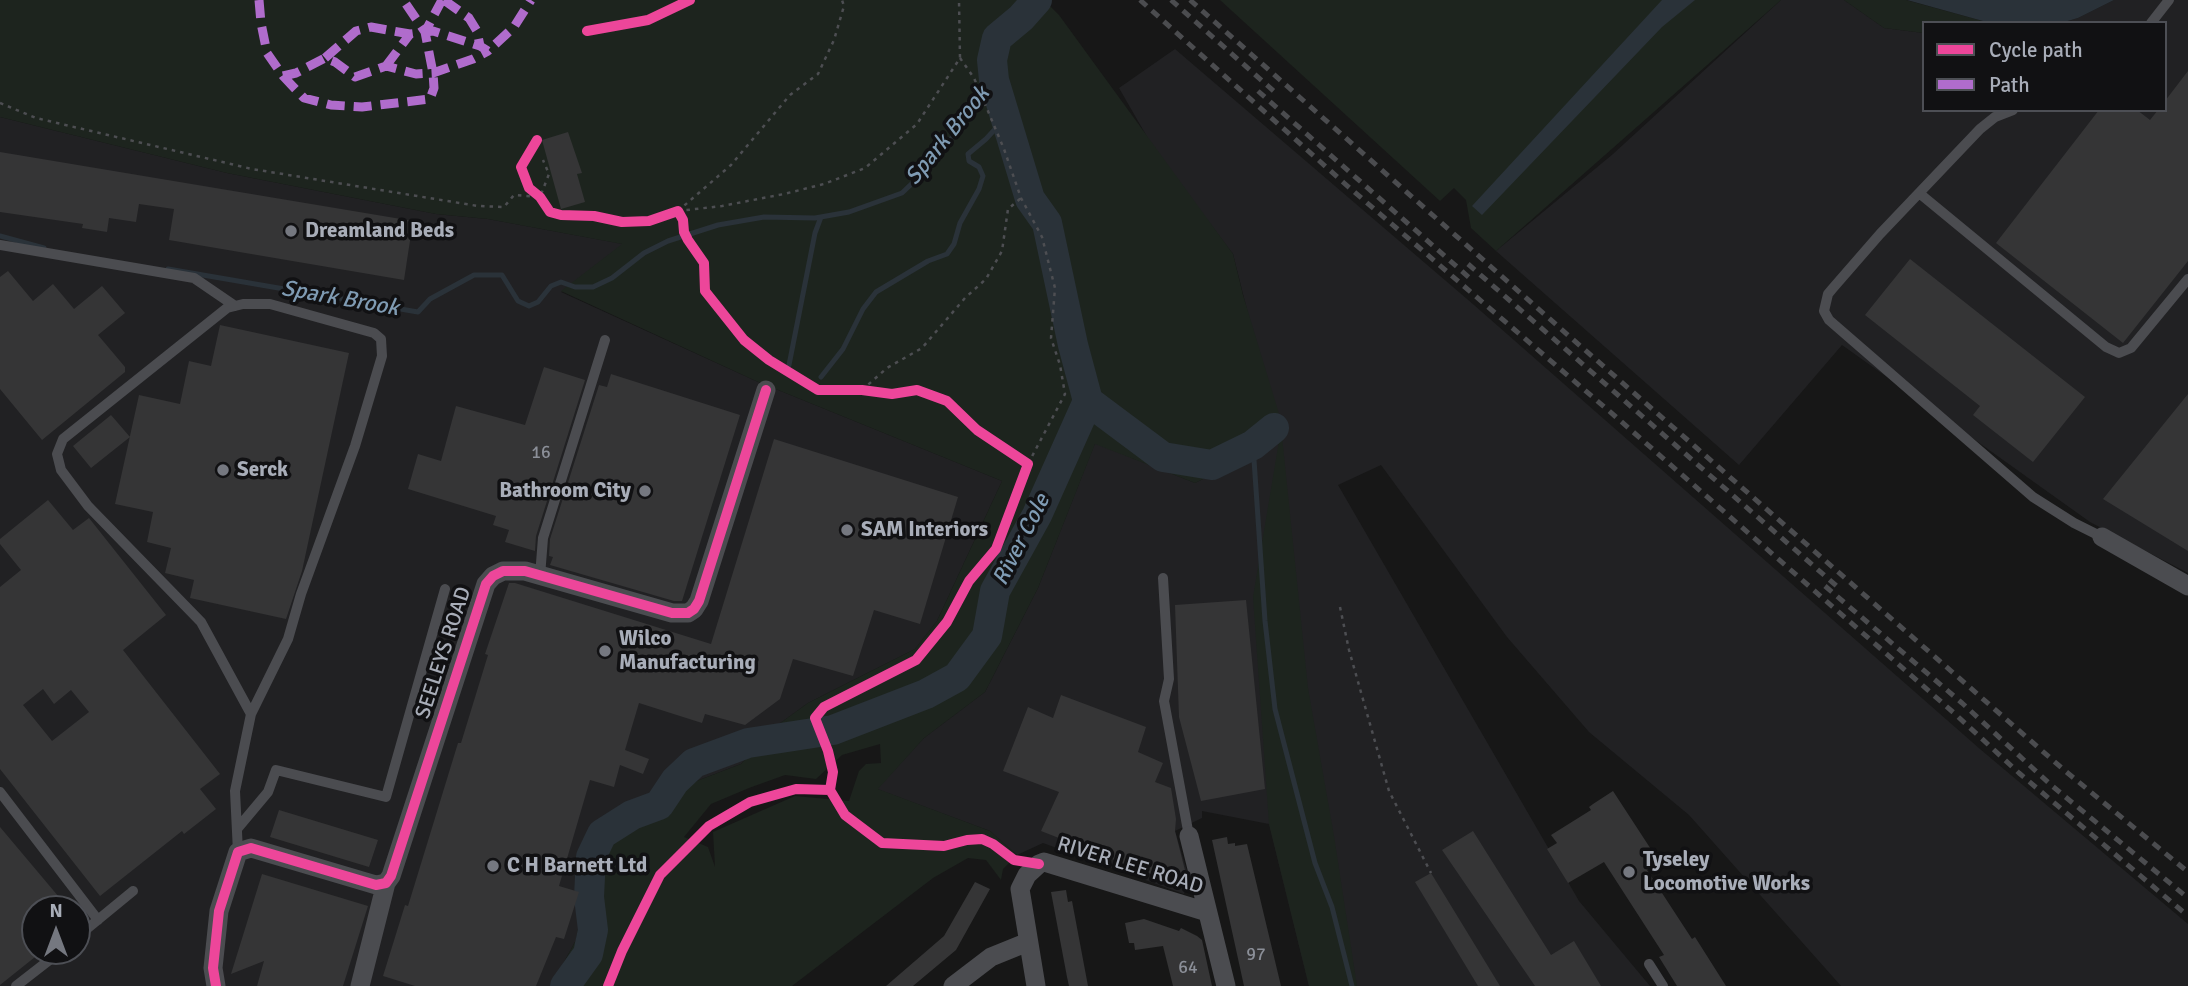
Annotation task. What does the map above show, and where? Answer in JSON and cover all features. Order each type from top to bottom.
[{"type":"street","name":"SEELEYS ROAD","points":[[360,986],[386,883],[391,876],[486,584],[493,576],[513,570],[672,614],[688,613],[699,601],[766,390]]},
{"type":"street","points":[[2102,537],[2188,586]]},
{"type":"street","points":[[1189,836],[1226,986]]},
{"type":"street","points":[[216,986],[213,968],[219,911],[238,852],[251,848],[376,885],[386,883]]},
{"type":"street","name":"RIVER LEE ROAD","points":[[1028,942],[1020,889],[1027,875],[1044,862],[1207,912]]},
{"type":"street","points":[[953,986],[991,957],[1028,942],[1036,986]]},
{"type":"lane","points":[[2153,21],[2169,0]]},
{"type":"lane","points":[[2008,112],[1995,117],[1980,129],[1833,288],[1825,303],[1825,315],[2033,496],[2074,523],[2102,537]]},
{"type":"lane","points":[[1919,193],[2106,347],[2119,353],[2131,348],[2188,279]]},
{"type":"lane","points":[[0,244],[194,278],[234,306]]},
{"type":"lane","points":[[238,852],[235,791],[251,714],[288,639],[301,594],[355,446],[382,356],[381,339],[374,332],[270,304],[243,304],[227,308],[63,439],[57,453],[61,470],[88,506],[201,622],[251,714]]},
{"type":"lane","points":[[540,576],[543,538],[605,340]]},
{"type":"lane","points":[[1163,578],[1170,679],[1164,701],[1189,836]]},
{"type":"lane","points":[[237,829],[268,792],[276,770],[386,797],[445,589]]},
{"type":"lane","points":[[0,792],[98,920]]},
{"type":"lane","points":[[91,926],[133,891]]},
{"type":"lane","points":[[1649,964],[1664,986]]},
{"type":"lane","points":[[16,986],[43,965]]},
{"type":"path","points":[[842,0],[844,6],[834,40],[818,74],[790,95],[731,165],[677,215],[784,194],[824,184],[865,168],[917,124],[960,58]]},
{"type":"path","points":[[959,0],[960,58],[977,86],[1021,198],[1042,237],[1055,288],[1051,338],[1060,365],[1065,394],[1026,469],[1018,457]]},
{"type":"path","points":[[0,103],[36,118],[252,169],[478,206],[504,207],[514,195],[543,201]]},
{"type":"path","points":[[543,160],[548,174],[543,201]]},
{"type":"path","points":[[528,188],[543,201]]},
{"type":"path","points":[[857,390],[922,348],[965,298],[986,279],[1002,251],[1008,209],[1021,198]]},
{"type":"path","points":[[857,390],[882,393]]},
{"type":"path","points":[[1340,607],[1349,650],[1389,791],[1431,873]]},
{"type":"shaded area","points":[[0,0],[1044,0],[1059,15],[1233,254],[1280,417],[1308,688],[1357,986],[1309,986],[1269,824],[1253,597],[1279,441],[1195,483],[1095,444],[1038,588],[985,692],[924,738],[878,789],[990,831],[1017,855],[1003,869],[1001,880],[986,860],[968,858],[933,878],[792,986],[551,986],[576,940],[582,907],[583,873],[615,821],[660,795],[741,764],[779,724],[808,703],[915,649],[937,621],[1002,481],[756,381],[561,291],[622,244],[488,219],[436,214],[227,173],[0,117]],"holes":[[[880,744],[881,763],[866,764],[859,771],[849,801],[795,796],[713,832],[715,867],[708,847],[684,837],[711,804],[749,788],[785,775],[816,779],[842,755]]]},
{"type":"shaded area","points":[[1220,0],[1781,0],[1496,251],[1471,228],[1466,200],[1454,188],[1440,201]]},
{"type":"shaded area","points":[[1662,0],[1695,0],[1662,27],[1482,215],[1472,206]]},
{"type":"shaded area","points":[[1781,0],[1844,0],[1884,28],[1922,33],[1922,112],[2167,112],[2167,21],[2068,21],[2114,0],[2188,0],[2188,573],[2090,522],[1842,345],[1739,465],[1496,251],[1613,154]]},
{"type":"shaded area","points":[[1844,0],[1906,0],[1983,21],[1922,21],[1922,33],[1884,28]]},
{"type":"shaded area","points":[[1907,0],[2114,0],[2068,21],[1983,21]]},
{"type":"shaded area","points":[[1175,49],[1474,305],[1980,749],[2188,924],[2188,986],[1841,986],[1689,815],[1589,732],[1507,637],[1381,465],[1338,485],[1579,901],[1650,986],[1309,986],[1269,824],[1202,811],[1202,818],[1175,831],[1189,878],[1184,894],[1043,843],[1017,855],[990,831],[877,789],[924,738],[985,692],[1038,588],[1095,443],[1195,483],[1280,441],[1233,254],[1157,154],[1119,88]]},
{"type":"shaded area","points":[[0,117],[227,173],[436,214],[488,219],[623,244],[561,292],[756,381],[1002,481],[937,621],[915,649],[808,703],[779,724],[741,764],[660,795],[583,873],[582,907],[576,940],[551,986],[0,986]]},
{"type":"building","points":[[2188,71],[2188,261],[2123,343],[1996,243],[2097,112],[2140,112],[2150,120],[2156,112],[2167,112],[2167,98]]},
{"type":"building","points":[[568,132],[582,173],[577,174],[585,202],[561,209],[542,140]]},
{"type":"building","name":"Dreamland Beds","points":[[0,152],[413,221],[404,280],[169,240],[174,209],[139,204],[136,222],[109,218],[107,232],[82,228],[83,224],[0,212]]},
{"type":"building","points":[[1910,259],[2085,397],[2033,462],[1973,415],[1980,406],[1865,315]]},
{"type":"building","points":[[8,271],[33,301],[53,284],[74,309],[102,286],[125,313],[98,335],[125,367],[125,372],[42,440],[0,389],[0,277]]},
{"type":"building","name":"Serck","points":[[220,325],[349,353],[302,571],[286,619],[190,598],[194,580],[165,573],[171,548],[147,542],[153,512],[115,504],[139,395],[180,404],[189,361],[211,366]]},
{"type":"building","points":[[544,367],[585,380],[536,536],[535,551],[505,542],[509,530],[493,525],[496,516],[408,489],[418,454],[441,461],[456,406],[525,425]]},
{"type":"building","name":"Bathroom City","points":[[611,374],[740,415],[682,601],[674,601],[550,565],[553,557],[549,556],[550,539],[599,385],[607,387]]},
{"type":"building","points":[[2188,394],[2188,551],[2103,499]]},
{"type":"building","points":[[111,415],[130,437],[91,468],[73,446]]},
{"type":"building","points":[[774,439],[958,497],[920,624],[874,610],[853,676],[793,659],[780,699],[745,725],[705,714],[702,723],[639,703],[625,750],[649,759],[643,774],[620,765],[614,787],[590,780],[559,886],[579,892],[564,939],[556,937],[536,986],[415,986],[383,976],[405,905],[408,906],[458,743],[461,743],[488,655],[485,654],[509,583],[711,644]]},
{"type":"building","points":[[48,500],[73,530],[89,518],[166,615],[123,650],[220,774],[200,789],[216,809],[184,834],[182,831],[100,896],[0,769],[0,587],[21,570],[0,544],[0,539]],"holes":[[[43,689],[54,704],[71,690],[89,712],[52,741],[23,705]]]},
{"type":"building","points":[[1246,600],[1265,789],[1201,801],[1179,717],[1175,605]]},
{"type":"building","points":[[1061,695],[1146,727],[1138,752],[1163,763],[1155,782],[1171,788],[1176,819],[1175,831],[1188,882],[1186,888],[1041,831],[1059,792],[1003,771],[1028,707],[1053,718]]},
{"type":"building","name":"Tyseley Locomotive Works","points":[[1613,791],[1658,860],[1647,870],[1726,986],[1677,986],[1659,957],[1664,955],[1604,862],[1568,883],[1547,849],[1557,843],[1551,835],[1591,810],[1589,807]]},
{"type":"building","points":[[279,810],[378,840],[369,867],[270,837]]},
{"type":"building","points":[[0,827],[57,895],[21,895],[21,965],[25,965],[0,985]]},
{"type":"building","points":[[1473,831],[1551,955],[1574,941],[1601,986],[1535,986],[1442,850]]},
{"type":"building","points":[[1227,837],[1228,844],[1247,844],[1281,986],[1244,986],[1212,840]]},
{"type":"building","points":[[1431,873],[1500,986],[1478,986],[1415,882]]},
{"type":"building","points":[[262,874],[368,906],[343,986],[257,986],[264,961],[231,974]]},
{"type":"building","points":[[975,882],[990,889],[956,950],[913,986],[886,986],[944,936]]},
{"type":"building","points":[[1066,890],[1068,902],[1072,901],[1088,986],[1069,986],[1051,892]]},
{"type":"building","points":[[1144,919],[1179,931],[1181,928],[1202,940],[1212,986],[1173,986],[1163,946],[1135,950],[1134,943],[1129,943],[1125,923]]},
{"type":"waterway","name":"River Cole","points":[[565,986],[588,954],[593,930],[589,897],[591,857],[602,834],[632,815],[659,805],[675,781],[694,763],[748,743],[833,730],[926,694],[957,677],[987,636],[995,591],[1037,515],[1088,401],[1047,223],[1030,199],[994,80],[992,60],[997,38],[1037,0]]},
{"type":"waterway","name":"Spark Brook","points":[[168,269],[418,312],[430,299],[474,275],[502,275],[518,301],[529,306],[538,302],[551,286],[561,282],[575,287],[593,287],[612,278],[644,253],[668,241],[718,225],[764,217],[815,218],[849,212],[902,193],[924,172],[994,80]]},
{"type":"waterway","points":[[821,377],[843,349],[863,309],[876,292],[928,261],[947,254],[954,244],[960,223],[979,189],[983,176],[979,167],[969,161],[968,154],[997,127],[1004,114]]},
{"type":"waterway","points":[[789,365],[815,233],[821,217]]},
{"type":"waterway","name":"Spark Brook","points":[[0,236],[44,248]]},
{"type":"waterway","points":[[1088,401],[1163,457],[1212,465],[1253,445],[1274,428]]},
{"type":"waterway","points":[[1253,445],[1265,621],[1275,709],[1315,863],[1332,907],[1352,986]]},
{"type":"railway","points":[[1140,0],[1344,183],[1616,417],[2019,773],[2188,916]]},
{"type":"railway","points":[[1171,0],[1277,94]]},
{"type":"railway","points":[[1190,0],[2064,770],[2188,872]]},
{"type":"railway","points":[[1258,91],[1473,281]]},
{"type":"railway","points":[[1468,264],[1840,589]]},
{"type":"railway","points":[[1825,586],[1962,703],[2051,785],[2188,898]]},
{"type":"marked path","points":[[259,0],[267,53],[283,76],[296,73],[325,58],[355,77],[386,66],[416,74],[433,73],[488,51]]},
{"type":"marked path","points":[[406,4],[425,32],[442,0]]},
{"type":"marked path","points":[[444,0],[469,18],[477,31],[480,46],[488,51],[514,27],[531,0]]},
{"type":"marked path","points":[[325,58],[356,31],[371,27],[410,34],[433,31],[480,46]]},
{"type":"marked path","points":[[283,76],[304,98],[331,105],[362,107],[430,99],[434,88],[433,73],[425,32]]},
{"type":"marked path","points":[[386,66],[410,34]]},
{"type":"cycle path","points":[[587,31],[648,20],[690,0]]},
{"type":"cycle path","points":[[537,140],[521,167],[529,188],[540,197],[550,212],[622,222],[649,221],[678,211],[683,220],[684,232],[704,263],[705,291],[744,340],[769,360],[818,390],[862,390],[892,394],[917,390],[947,401],[977,430],[1028,464],[996,549],[969,581],[947,622],[916,660],[824,707],[815,718],[833,772],[830,790],[845,815],[882,843],[944,846],[982,839],[1014,860],[1039,864]]},
{"type":"cycle path","points":[[216,986],[213,968],[219,911],[238,852],[251,848],[376,885],[386,883],[391,876],[486,584],[493,576],[503,571],[525,571],[672,613],[688,613],[694,609],[699,601],[766,390]]},
{"type":"cycle path","points":[[608,986],[622,951],[660,875],[709,826],[750,802],[796,789],[830,790]]},
{"type":"place","name":"Dreamland Beds","points":[[291,231]]},
{"type":"place","name":"Serck","points":[[223,470]]},
{"type":"place","name":"Bathroom City","points":[[645,491]]},
{"type":"place","name":"SAM Interiors","points":[[847,530]]},
{"type":"place","name":"Wilco Manufacturing","points":[[605,651]]},
{"type":"place","name":"C H Barnett Ltd","points":[[493,866]]},
{"type":"place","name":"Tyseley Locomotive Works","points":[[1629,872]]}]
